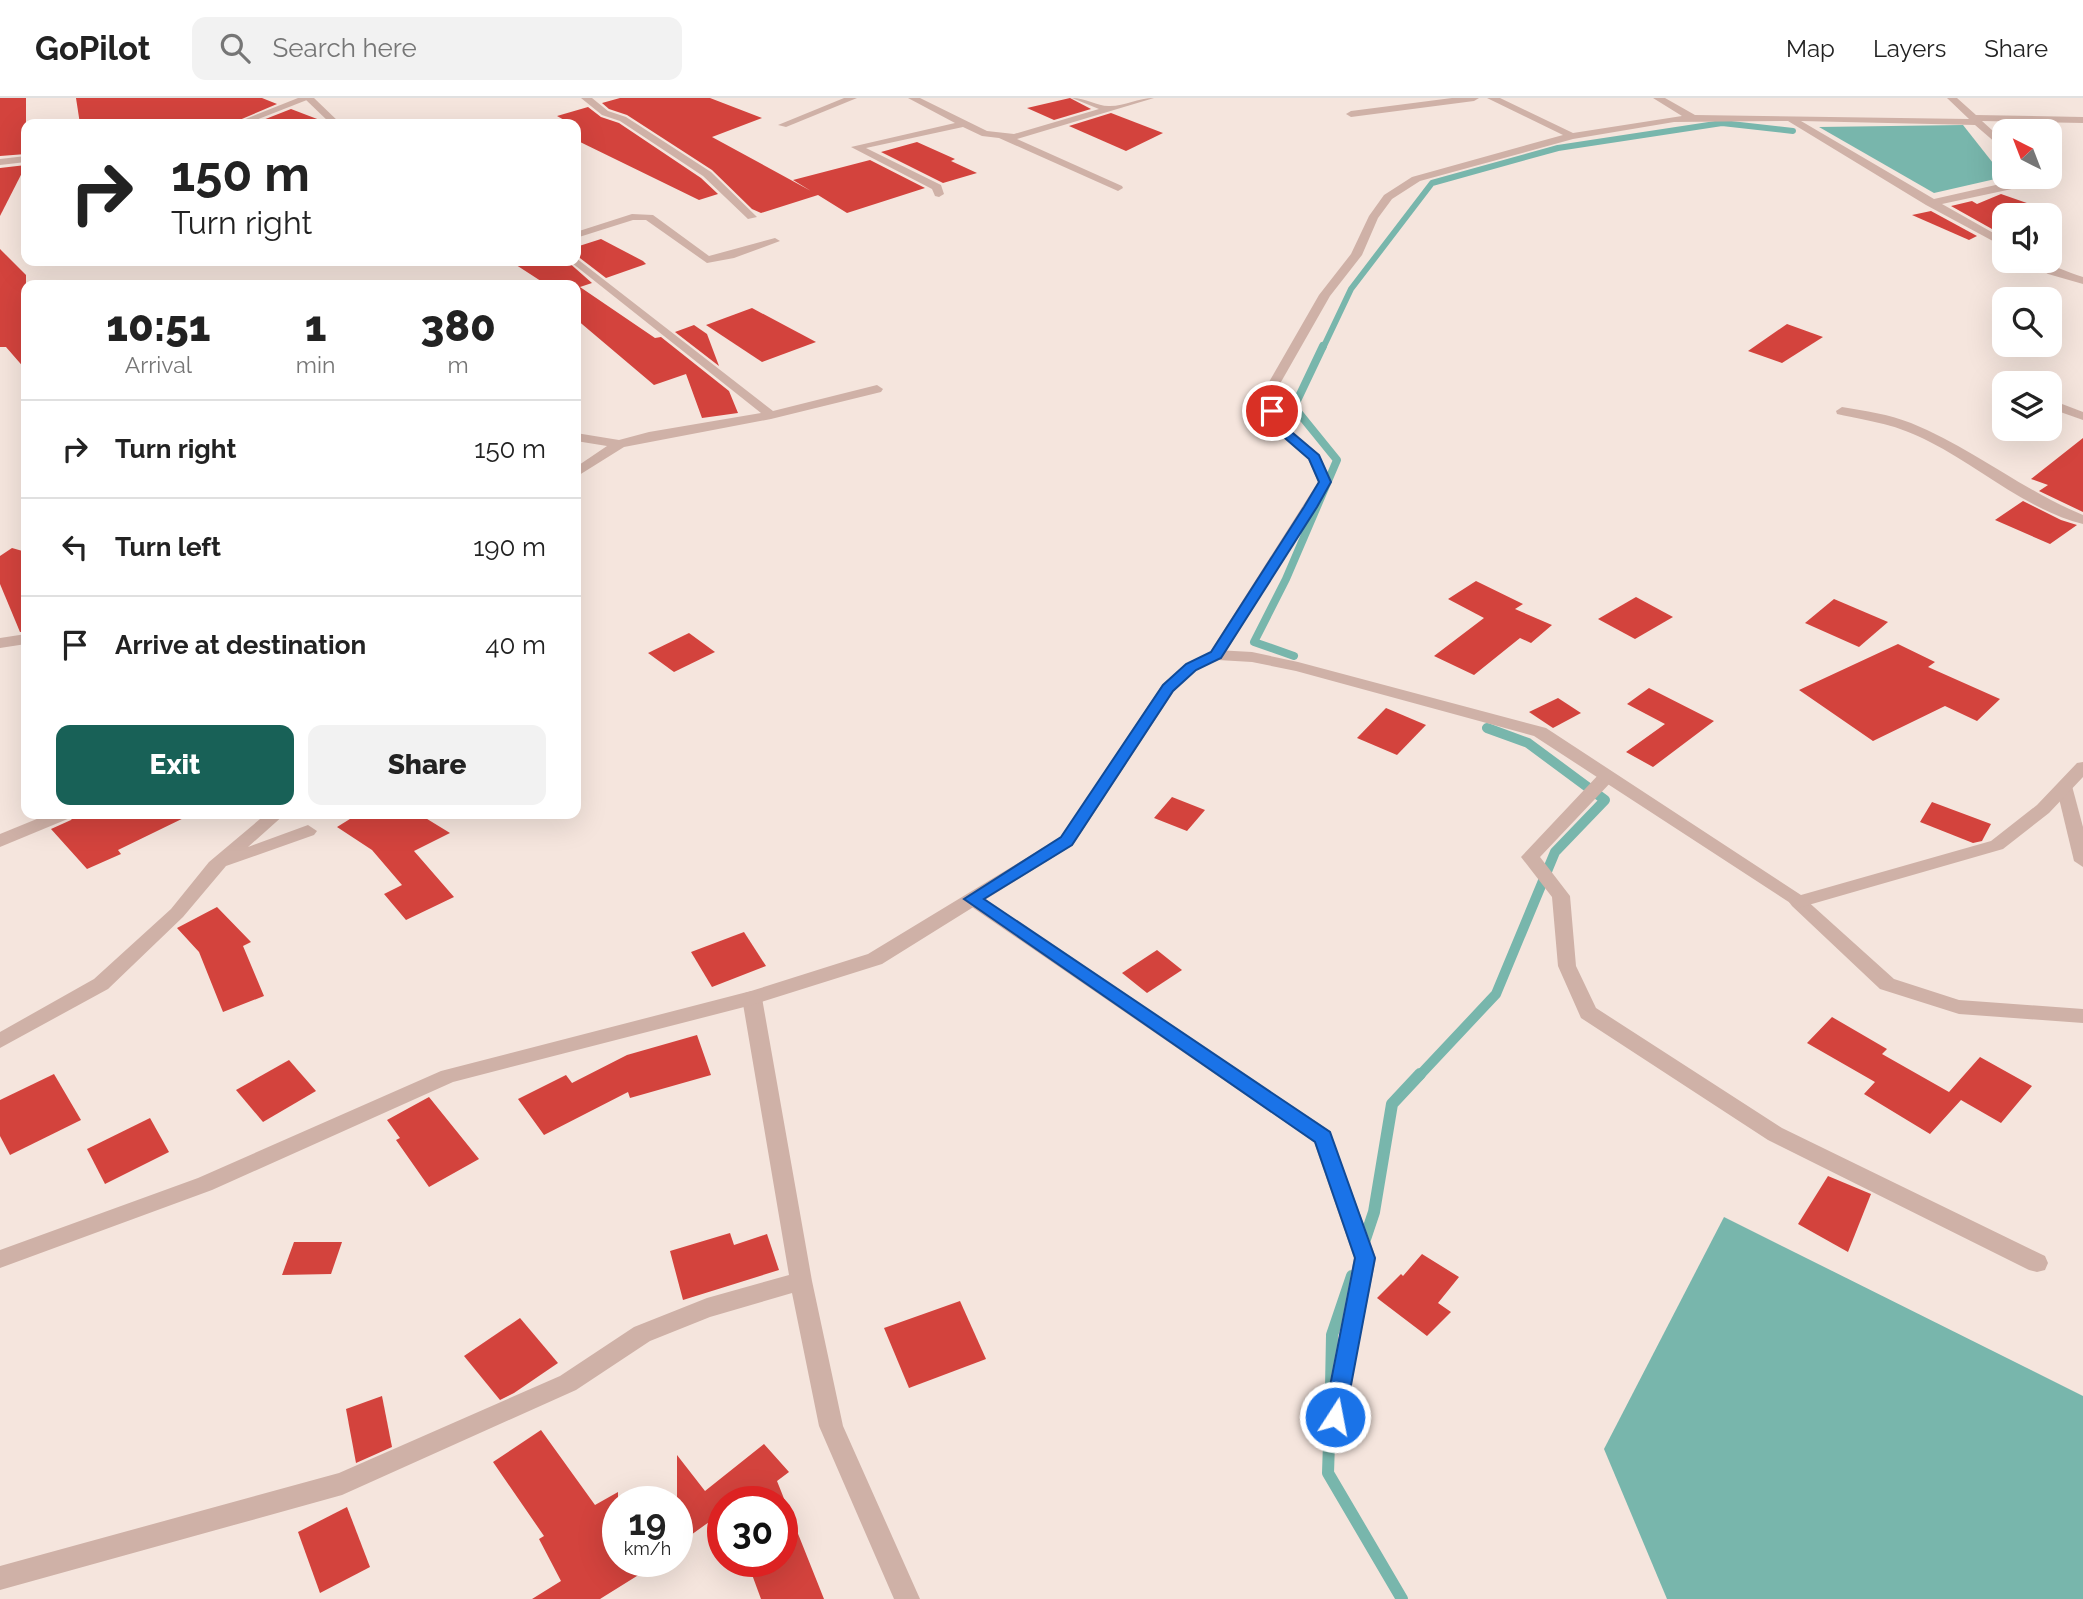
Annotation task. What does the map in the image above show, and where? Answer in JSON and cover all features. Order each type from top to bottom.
[{"type":"street","points":[[252,119],[308,98],[331,119]]},
{"type":"street","points":[[586,98],[605,113],[623,120],[707,174],[752,217]]},
{"type":"street","points":[[783,125],[852,98]]},
{"type":"street","points":[[913,98],[985,134],[1003,137],[1118,188]]},
{"type":"street","points":[[1077,98],[1109,110]]},
{"type":"street","points":[[1003,137],[1025,134],[1149,98]]},
{"type":"street","points":[[1351,114],[1474,98]]},
{"type":"street","points":[[1492,98],[1572,136]]},
{"type":"street","points":[[1658,98],[1693,118]]},
{"type":"street","points":[[1952,98],[1992,136]]},
{"type":"street","points":[[1216,655],[1325,482],[1314,457],[1282,430],[1272,411],[1270,389],[1325,295],[1356,255],[1373,218],[1388,197],[1416,179],[1572,136],[1674,119],[2083,120]]},
{"type":"street","points":[[1790,120],[1992,237]]},
{"type":"street","points":[[939,194],[937,187],[856,147],[964,124]]},
{"type":"street","points":[[0,162],[21,160]]},
{"type":"street","points":[[1930,203],[1997,189]]},
{"type":"street","points":[[581,233],[632,217],[649,217],[707,261],[730,257],[775,241]]},
{"type":"street","points":[[581,265],[771,415]]},
{"type":"street","points":[[2055,273],[2083,281]]},
{"type":"street","points":[[581,470],[619,444],[649,436],[691,431],[771,415],[877,389]]},
{"type":"street","points":[[2062,408],[2083,416]]},
{"type":"street","points":[[1842,411],[1868,412],[1902,425],[1945,445],[2051,508],[2083,520]]},
{"type":"street","points":[[581,438],[619,444]]},
{"type":"street","points":[[0,643],[21,640]]},
{"type":"street","points":[[0,1259],[205,1184],[448,1076],[752,998],[875,960],[1067,841],[1168,688],[1191,667],[1216,655],[1251,657],[1297,667],[1540,732],[1798,902],[1887,984],[1959,1007],[2083,1016]]},
{"type":"street","points":[[1798,902],[1997,845],[2043,809],[2083,767]]},
{"type":"street","points":[[1607,776],[1530,857],[1561,896],[1567,966],[1588,1013],[1775,1134],[2037,1263]]},
{"type":"street","points":[[2064,786],[2083,861]]},
{"type":"street","points":[[0,841],[52,819]]},
{"type":"street","points":[[0,1041],[102,984],[177,913],[215,866],[270,819]]},
{"type":"street","points":[[215,866],[308,831]]},
{"type":"street","points":[[972,899],[1323,1137],[1365,1258],[1335,1417]]},
{"type":"street","points":[[752,998],[801,1281],[831,1426],[907,1599]]},
{"type":"street","points":[[0,1578],[342,1485],[568,1383],[642,1334],[707,1308],[801,1281]]},
{"type":"water","points":[[1963,125],[1992,162],[1992,180],[1934,193],[1819,127]]},
{"type":"water","points":[[1724,1217],[2083,1396],[2083,1599],[1667,1599],[1604,1449]]},
{"type":"building","points":[[0,98],[26,98],[26,119],[21,119],[21,154],[0,156]]},
{"type":"building","points":[[76,98],[262,98],[277,104],[242,119],[79,119]]},
{"type":"building","points":[[620,98],[710,98],[762,118],[712,137],[811,191],[793,180],[870,160],[925,188],[847,213],[818,195],[761,213],[752,209],[712,170],[627,115],[609,109],[602,103]]},
{"type":"building","points":[[1070,98],[1091,109],[1054,120],[1027,108]]},
{"type":"building","points":[[588,107],[601,117],[619,123],[701,178],[718,194],[699,200],[581,142],[581,119],[562,119],[557,116]]},
{"type":"building","points":[[291,109],[317,119],[266,119]]},
{"type":"building","points":[[1111,113],[1163,133],[1126,151],[1069,126]]},
{"type":"building","points":[[917,142],[955,159],[951,161],[977,173],[943,183],[881,152]]},
{"type":"building","points":[[21,166],[21,175],[0,216],[0,168]]},
{"type":"building","points":[[2001,194],[2027,203],[1992,203],[1992,229],[1951,206],[1972,201],[1977,204]]},
{"type":"building","points":[[1931,211],[1977,236],[1969,240],[1912,215]]},
{"type":"building","points":[[601,239],[646,264],[606,278],[581,259],[581,245]]},
{"type":"building","points":[[0,249],[26,275],[26,280],[21,280],[21,364],[6,347],[0,347]]},
{"type":"building","points":[[518,266],[573,266],[592,283],[581,287],[581,280],[539,280]]},
{"type":"building","points":[[581,288],[655,338],[661,337],[729,391],[738,413],[702,418],[686,374],[654,385],[581,323]]},
{"type":"building","points":[[752,308],[816,342],[762,362],[706,325]]},
{"type":"building","points":[[1787,324],[1823,337],[1782,363],[1748,351]]},
{"type":"building","points":[[694,325],[707,334],[719,366],[675,332]]},
{"type":"building","points":[[2083,438],[2083,512],[2039,491],[2048,485],[2031,479]]},
{"type":"building","points":[[2023,501],[2077,525],[2050,544],[1995,520]]},
{"type":"building","points":[[12,548],[21,551],[21,632],[0,584],[0,556]]},
{"type":"building","points":[[1476,581],[1523,604],[1515,609],[1552,625],[1531,643],[1520,638],[1474,675],[1434,656],[1484,618],[1448,599]]},
{"type":"building","points":[[1636,597],[1673,617],[1635,639],[1598,619]]},
{"type":"building","points":[[1834,599],[1888,622],[1859,647],[1805,623]]},
{"type":"building","points":[[689,633],[715,652],[674,672],[648,653]]},
{"type":"building","points":[[1898,644],[1935,662],[1928,667],[2000,699],[1977,721],[1945,706],[1873,741],[1799,690]]},
{"type":"building","points":[[1649,688],[1714,721],[1653,767],[1626,752],[1665,724],[1627,704]]},
{"type":"building","points":[[1558,698],[1581,713],[1553,728],[1529,712]]},
{"type":"building","points":[[1386,708],[1426,725],[1397,755],[1357,738]]},
{"type":"building","points":[[1172,797],[1205,810],[1187,831],[1154,818]]},
{"type":"building","points":[[1932,802],[1991,824],[1982,841],[1973,843],[1920,822]]},
{"type":"building","points":[[182,819],[118,850],[121,854],[87,869],[51,829],[71,820]]},
{"type":"building","points":[[350,819],[427,819],[450,833],[414,851],[454,897],[406,920],[384,894],[402,885],[372,850],[337,827]]},
{"type":"building","points":[[217,907],[251,942],[243,946],[264,996],[223,1012],[199,952],[177,928]]},
{"type":"building","points":[[744,932],[766,966],[712,987],[691,952]]},
{"type":"building","points":[[1157,950],[1182,970],[1147,993],[1122,973]]},
{"type":"building","points":[[1832,1017],[1887,1049],[1882,1054],[1949,1092],[1980,1057],[2032,1086],[2001,1123],[1961,1100],[1930,1134],[1864,1094],[1875,1082],[1807,1043]]},
{"type":"building","points":[[697,1035],[711,1075],[630,1098],[628,1092],[544,1135],[518,1099],[566,1075],[572,1083],[627,1055]]},
{"type":"building","points":[[289,1060],[316,1091],[263,1122],[236,1090]]},
{"type":"building","points":[[54,1074],[81,1120],[10,1155],[0,1136],[0,1100]]},
{"type":"building","points":[[429,1097],[479,1159],[429,1187],[396,1140],[400,1138],[387,1120]]},
{"type":"building","points":[[150,1118],[169,1152],[105,1184],[87,1149]]},
{"type":"building","points":[[1828,1176],[1871,1194],[1848,1252],[1798,1224]]},
{"type":"building","points":[[730,1233],[734,1245],[767,1234],[779,1270],[683,1300],[670,1251]]},
{"type":"building","points":[[294,1242],[342,1242],[331,1274],[282,1275]]},
{"type":"building","points":[[1422,1254],[1459,1277],[1438,1303],[1451,1312],[1427,1336],[1377,1298],[1401,1274],[1403,1276]]},
{"type":"building","points":[[960,1301],[986,1359],[909,1388],[884,1328]]},
{"type":"building","points":[[520,1318],[558,1363],[500,1400],[464,1356]]},
{"type":"building","points":[[382,1396],[392,1447],[356,1463],[346,1409]]},
{"type":"building","points":[[541,1430],[595,1505],[602,1501],[602,1577],[635,1577],[600,1599],[532,1599],[561,1581],[539,1539],[544,1536],[493,1462]]},
{"type":"building","points":[[764,1444],[789,1472],[777,1481],[779,1486],[711,1486]]},
{"type":"building","points":[[677,1455],[705,1491],[707,1489],[707,1523],[693,1534],[693,1486],[677,1486]]},
{"type":"building","points":[[347,1507],[370,1567],[320,1593],[298,1532]]},
{"type":"building","points":[[798,1534],[824,1599],[761,1599],[753,1577],[798,1577]]},
{"type":"waterway","points":[[1323,348],[1351,289],[1432,183],[1558,148],[1722,123],[1793,131]]},
{"type":"waterway","points":[[1294,656],[1254,642],[1286,579],[1337,460],[1294,407],[1323,346]]},
{"type":"waterway","points":[[1419,1076],[1496,994],[1555,852],[1605,800],[1528,743],[1487,728]]},
{"type":"waterway","points":[[1363,1245],[1374,1212],[1392,1104],[1420,1074]]},
{"type":"waterway","points":[[1331,1387],[1332,1335],[1352,1276]]},
{"type":"waterway","points":[[1330,1413],[1328,1473],[1402,1599]]},
{"type":"route","points":[[1272,411],[1282,430],[1314,457],[1325,482],[1311,507],[1216,655],[1191,667],[1168,688],[1067,841],[972,899],[1323,1137],[1365,1258],[1335,1417]]}]
